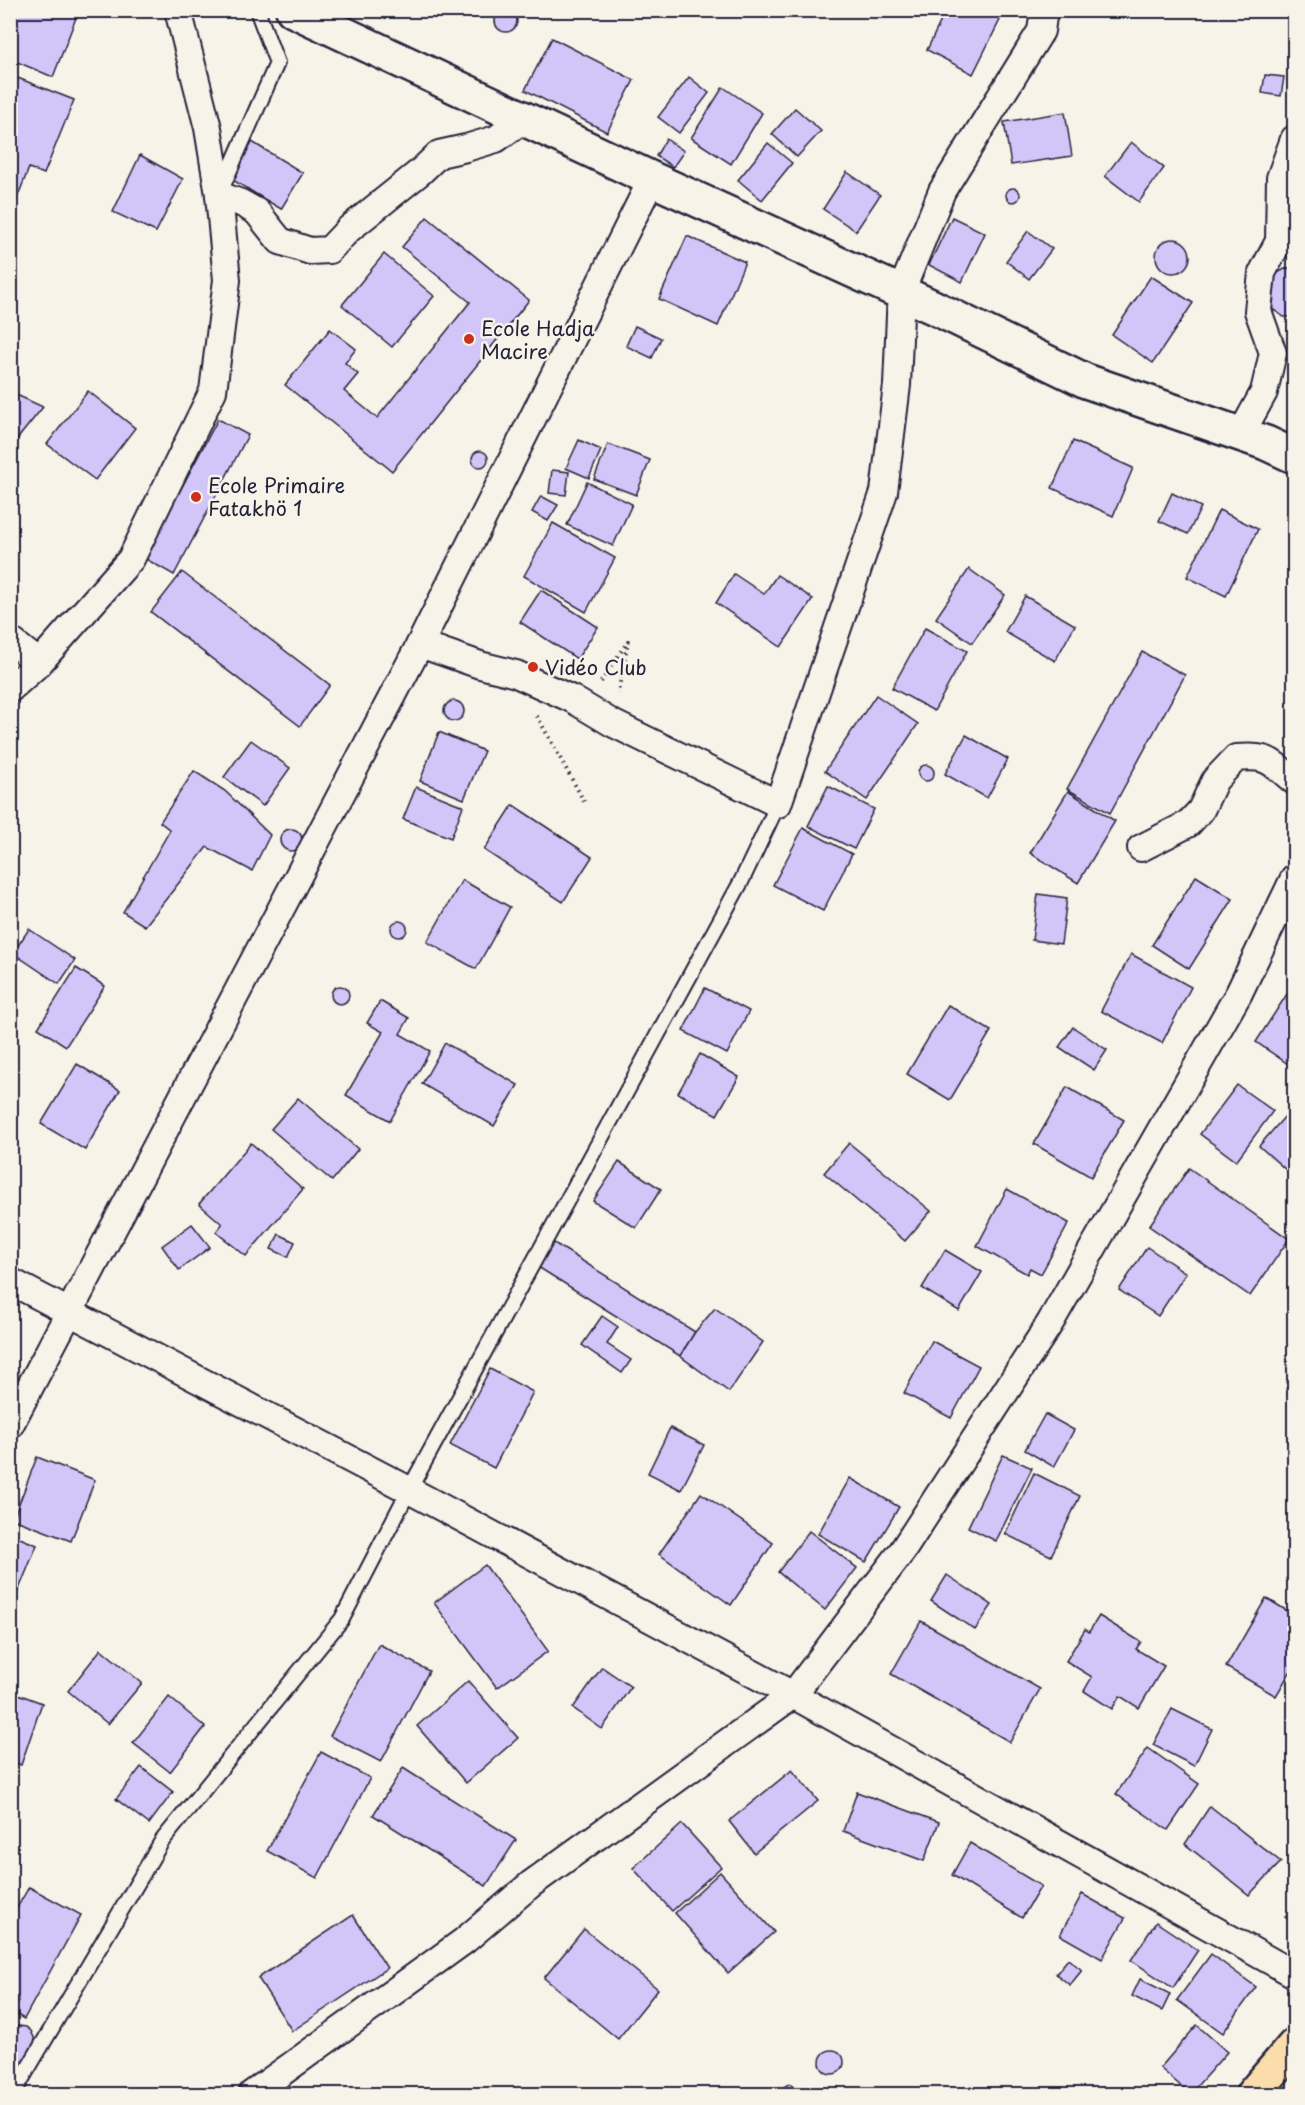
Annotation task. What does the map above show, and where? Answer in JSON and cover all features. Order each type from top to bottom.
[{"type":"highway","points":[[1253,2094],[1294,2046]]},
{"type":"street","points":[[10,689],[39,663],[131,560],[213,391],[227,280],[219,195],[208,128],[178,10]]},
{"type":"street","points":[[293,10],[652,179],[902,292],[1086,381],[1266,443],[1294,456]]},
{"type":"street","points":[[420,644],[480,665],[516,674],[572,699],[612,723],[778,804],[884,492],[897,385],[902,292],[942,191],[1041,31],[1044,10]]},
{"type":"street","points":[[219,195],[257,212],[280,241],[310,250],[329,250],[350,229],[439,154],[496,139],[524,119]]},
{"type":"street","points":[[1241,434],[1264,392],[1273,353],[1258,311],[1262,273],[1279,241],[1280,178],[1294,139]]},
{"type":"street","points":[[10,1425],[420,644],[652,179]]},
{"type":"street","points":[[10,640],[39,663]]},
{"type":"street","points":[[1142,848],[1188,824],[1201,810],[1215,780],[1236,758],[1258,756],[1270,761],[1294,781]]},
{"type":"street","points":[[252,2094],[464,1941],[531,1884],[793,1695],[903,1550],[1050,1323],[1239,993],[1294,878]]},
{"type":"street","points":[[10,1281],[410,1490],[793,1695],[1294,1974]]},
{"type":"lane","points":[[219,195],[277,63],[257,10]]},
{"type":"lane","points":[[13,2094],[162,1842],[342,1619],[741,882],[778,804]]},
{"type":"path","points":[[572,699],[603,681],[628,641],[612,723]]},
{"type":"path","points":[[531,710],[537,715],[586,805]]},
{"type":"building","points":[[10,10],[79,10],[53,77],[10,59]]},
{"type":"building","points":[[506,10],[514,13],[517,21],[514,29],[506,32],[498,29],[495,21],[498,13]]},
{"type":"building","points":[[946,10],[1005,10],[973,74],[927,50]]},
{"type":"building","points":[[552,38],[634,80],[607,132],[525,90]]},
{"type":"building","points":[[10,75],[74,100],[44,174],[29,168],[10,216]]},
{"type":"building","points":[[1265,75],[1284,77],[1281,96],[1262,93]]},
{"type":"building","points":[[689,77],[709,93],[679,133],[658,117]]},
{"type":"building","points":[[723,87],[762,113],[731,164],[691,138]]},
{"type":"building","points":[[795,108],[821,131],[797,157],[772,134]]},
{"type":"building","points":[[1065,112],[1072,156],[1011,165],[1004,122]]},
{"type":"building","points":[[666,139],[684,151],[673,167],[656,156]]},
{"type":"building","points":[[252,142],[303,173],[281,209],[231,179]]},
{"type":"building","points":[[1131,142],[1164,168],[1139,202],[1105,176]]},
{"type":"building","points":[[768,143],[792,163],[762,200],[738,180]]},
{"type":"building","points":[[140,155],[183,179],[156,232],[113,212]]},
{"type":"building","points":[[847,172],[880,195],[856,231],[823,209]]},
{"type":"building","points":[[1010,188],[1016,188],[1020,195],[1016,202],[1010,202],[1006,198],[1006,192]]},
{"type":"building","name":"Ecole Hadja Macire","points":[[427,217],[529,300],[392,471],[285,385],[330,329],[356,349],[345,363],[358,374],[344,391],[377,418],[470,302],[402,247]]},
{"type":"building","points":[[952,217],[985,233],[962,282],[929,265]]},
{"type":"building","points":[[1028,231],[1052,249],[1029,279],[1006,261]]},
{"type":"building","points":[[687,236],[745,262],[718,326],[659,299]]},
{"type":"building","points":[[1173,239],[1185,244],[1190,256],[1185,268],[1173,273],[1161,268],[1156,256],[1161,244]]},
{"type":"building","points":[[384,254],[434,296],[392,347],[342,305]]},
{"type":"building","points":[[1287,268],[1294,269],[1294,316],[1292,317],[1284,317],[1271,308],[1273,275]]},
{"type":"building","points":[[1151,276],[1193,303],[1153,363],[1112,335]]},
{"type":"building","points":[[635,326],[661,338],[652,358],[626,346]]},
{"type":"building","points":[[88,391],[135,428],[95,480],[47,444]]},
{"type":"building","points":[[10,392],[43,407],[10,448]]},
{"type":"building","name":"Ecole Primaire Fatakhö 1","points":[[218,419],[248,435],[174,575],[144,558]]},
{"type":"building","points":[[579,440],[601,450],[589,478],[566,468]]},
{"type":"building","points":[[1073,441],[1133,468],[1113,516],[1052,488]]},
{"type":"building","points":[[608,444],[650,460],[636,495],[594,479]]},
{"type":"building","points":[[480,451],[486,453],[488,459],[486,465],[480,467],[474,465],[472,459],[474,453]]},
{"type":"building","points":[[552,470],[569,472],[566,495],[549,493]]},
{"type":"building","points":[[587,482],[632,504],[613,546],[567,525]]},
{"type":"building","points":[[1172,493],[1201,507],[1188,534],[1159,521]]},
{"type":"building","points":[[541,496],[558,505],[548,521],[532,512]]},
{"type":"building","points":[[1219,510],[1258,529],[1226,596],[1187,577]]},
{"type":"building","points":[[553,523],[615,558],[586,612],[524,576]]},
{"type":"building","points":[[969,569],[1005,595],[972,643],[936,618]]},
{"type":"building","points":[[182,572],[330,685],[300,726],[151,612]]},
{"type":"building","points":[[734,574],[764,594],[777,575],[813,599],[781,647],[716,603]]},
{"type":"building","points":[[541,590],[598,627],[577,659],[520,622]]},
{"type":"building","points":[[1025,596],[1075,625],[1055,661],[1005,632]]},
{"type":"building","points":[[925,628],[967,651],[934,711],[892,688]]},
{"type":"building","points":[[1142,652],[1185,675],[1110,813],[1067,789]]},
{"type":"building","points":[[876,695],[918,724],[867,800],[825,771]]},
{"type":"building","points":[[454,701],[461,704],[464,711],[461,718],[454,721],[447,718],[444,711],[447,704]]},
{"type":"building","points":[[439,732],[484,751],[464,799],[420,781]]},
{"type":"building","points":[[966,735],[1008,759],[987,798],[945,774]]},
{"type":"building","points":[[251,740],[290,768],[263,806],[224,777]]},
{"type":"building","points":[[926,765],[932,767],[934,773],[932,779],[926,781],[920,779],[918,773],[920,767]]},
{"type":"building","points":[[194,771],[225,791],[270,835],[252,871],[207,847],[145,926],[123,912],[170,830],[160,822]]},
{"type":"building","points":[[828,786],[874,809],[854,849],[808,826]]},
{"type":"building","points":[[416,787],[463,806],[451,838],[403,819]]},
{"type":"building","points":[[1068,791],[1115,821],[1078,883],[1030,853]]},
{"type":"building","points":[[513,805],[592,857],[563,902],[484,850]]},
{"type":"building","points":[[803,828],[852,854],[823,911],[773,885]]},
{"type":"building","points":[[291,829],[299,832],[302,840],[299,848],[291,851],[283,848],[280,840],[283,832]]},
{"type":"building","points":[[1196,876],[1233,899],[1189,969],[1152,945]]},
{"type":"building","points":[[462,880],[510,907],[476,969],[427,942]]},
{"type":"building","points":[[1038,894],[1067,898],[1061,944],[1032,940]]},
{"type":"building","points":[[396,921],[402,921],[407,929],[405,935],[396,937],[391,932],[391,926]]},
{"type":"building","points":[[29,929],[75,960],[59,984],[13,953]]},
{"type":"building","points":[[1131,954],[1191,987],[1162,1043],[1101,1011]]},
{"type":"building","points":[[76,968],[105,986],[66,1046],[38,1028]]},
{"type":"building","points":[[340,986],[346,989],[349,995],[346,1001],[340,1004],[334,1001],[331,995],[334,989]]},
{"type":"building","points":[[705,988],[749,1011],[727,1054],[683,1031]]},
{"type":"building","points":[[1287,994],[1294,999],[1294,1068],[1256,1042]]},
{"type":"building","points":[[380,1001],[409,1018],[400,1034],[430,1051],[390,1121],[346,1095],[383,1032],[367,1023]]},
{"type":"building","points":[[948,1005],[991,1031],[950,1100],[907,1074]]},
{"type":"building","points":[[1073,1027],[1107,1050],[1094,1070],[1059,1047]]},
{"type":"building","points":[[445,1043],[518,1085],[494,1126],[422,1084]]},
{"type":"building","points":[[700,1054],[739,1077],[717,1115],[678,1093]]},
{"type":"building","points":[[77,1064],[120,1090],[85,1150],[41,1124]]},
{"type":"building","points":[[1237,1085],[1273,1111],[1236,1161],[1200,1134]]},
{"type":"building","points":[[1067,1087],[1124,1120],[1091,1177],[1034,1144]]},
{"type":"building","points":[[298,1098],[358,1149],[332,1181],[271,1129]]},
{"type":"building","points":[[1294,1106],[1294,1177],[1259,1146]]},
{"type":"building","points":[[251,1143],[303,1189],[246,1256],[216,1232],[222,1224],[199,1204]]},
{"type":"building","points":[[849,1143],[931,1211],[905,1241],[824,1173]]},
{"type":"building","points":[[619,1162],[661,1189],[636,1228],[593,1201]]},
{"type":"building","points":[[1189,1168],[1289,1239],[1250,1296],[1149,1226]]},
{"type":"building","points":[[1007,1189],[1069,1223],[1041,1274],[1030,1268],[1027,1274],[977,1246]]},
{"type":"building","points":[[192,1224],[210,1247],[179,1270],[162,1246]]},
{"type":"building","points":[[279,1234],[295,1242],[288,1257],[271,1249]]},
{"type":"building","points":[[554,1243],[695,1332],[680,1356],[538,1267]]},
{"type":"building","points":[[1147,1247],[1186,1273],[1158,1316],[1119,1290]]},
{"type":"building","points":[[945,1250],[982,1272],[959,1311],[922,1288]]},
{"type":"building","points":[[715,1308],[763,1342],[729,1392],[680,1356],[695,1332]]},
{"type":"building","points":[[602,1316],[618,1327],[607,1344],[631,1360],[622,1373],[582,1345]]},
{"type":"building","points":[[932,1341],[979,1366],[951,1418],[904,1393]]},
{"type":"building","points":[[490,1369],[533,1392],[494,1468],[450,1445]]},
{"type":"building","points":[[1045,1414],[1074,1430],[1054,1467],[1025,1450]]},
{"type":"building","points":[[670,1428],[704,1445],[681,1490],[648,1473]]},
{"type":"building","points":[[1003,1455],[1032,1468],[996,1541],[968,1527]]},
{"type":"building","points":[[37,1457],[95,1480],[71,1541],[13,1519]]},
{"type":"building","points":[[1034,1473],[1080,1496],[1051,1556],[1005,1534]]},
{"type":"building","points":[[850,1478],[899,1507],[866,1562],[818,1534]]},
{"type":"building","points":[[701,1493],[773,1543],[731,1605],[659,1554]]},
{"type":"building","points":[[809,1531],[857,1568],[825,1610],[778,1572]]},
{"type":"building","points":[[10,1534],[37,1545],[15,1599],[10,1597]]},
{"type":"building","points":[[485,1565],[548,1651],[497,1688],[434,1603]]},
{"type":"building","points":[[947,1575],[992,1605],[975,1630],[931,1601]]},
{"type":"building","points":[[1266,1598],[1294,1615],[1294,1675],[1290,1672],[1276,1696],[1226,1667]]},
{"type":"building","points":[[1099,1616],[1141,1642],[1136,1649],[1164,1666],[1139,1708],[1120,1696],[1112,1709],[1084,1691],[1092,1677],[1066,1661],[1085,1629],[1089,1632]]},
{"type":"building","points":[[921,1621],[1040,1689],[1010,1742],[891,1674]]},
{"type":"building","points":[[379,1644],[429,1671],[381,1762],[330,1736]]},
{"type":"building","points":[[101,1649],[142,1683],[108,1724],[68,1691]]},
{"type":"building","points":[[602,1667],[631,1687],[602,1729],[573,1708]]},
{"type":"building","points":[[468,1681],[518,1738],[466,1783],[417,1726]]},
{"type":"building","points":[[10,1691],[42,1703],[21,1765],[10,1761]]},
{"type":"building","points":[[169,1697],[205,1727],[170,1772],[133,1743]]},
{"type":"building","points":[[1172,1709],[1212,1729],[1194,1766],[1153,1745]]},
{"type":"building","points":[[1148,1748],[1199,1784],[1168,1830],[1116,1794]]},
{"type":"building","points":[[321,1752],[370,1778],[317,1878],[267,1851]]},
{"type":"building","points":[[141,1767],[173,1792],[149,1824],[116,1799]]},
{"type":"building","points":[[403,1768],[516,1840],[486,1886],[373,1815]]},
{"type":"building","points":[[792,1770],[818,1801],[754,1853],[729,1821]]},
{"type":"building","points":[[857,1792],[939,1822],[924,1861],[843,1831]]},
{"type":"building","points":[[1210,1806],[1281,1862],[1249,1895],[1185,1844]]},
{"type":"building","points":[[682,1824],[721,1867],[672,1911],[633,1868]]},
{"type":"building","points":[[970,1843],[1041,1886],[1022,1918],[952,1875]]},
{"type":"building","points":[[720,1872],[774,1932],[728,1973],[675,1913]]},
{"type":"building","points":[[29,1887],[81,1915],[24,2019],[10,2011],[10,1920]]},
{"type":"building","points":[[1082,1894],[1125,1918],[1102,1959],[1060,1935]]},
{"type":"building","points":[[1294,1903],[1294,1924],[1285,1917]]},
{"type":"building","points":[[353,1915],[387,1968],[292,2031],[258,1978]]},
{"type":"building","points":[[1156,1922],[1198,1950],[1173,1988],[1131,1960]]},
{"type":"building","points":[[584,1929],[658,1989],[618,2039],[544,1978]]},
{"type":"building","points":[[1211,1954],[1256,1987],[1223,2033],[1177,2000]]},
{"type":"building","points":[[1068,1959],[1082,1970],[1070,1985],[1056,1974]]},
{"type":"building","points":[[1140,1979],[1170,1994],[1162,2011],[1132,1996]]},
{"type":"building","points":[[1197,2025],[1227,2052],[1190,2094],[1160,2068]]},
{"type":"building","points":[[10,2026],[26,2027],[31,2031],[37,2044],[23,2067],[10,2067]]},
{"type":"building","points":[[832,2050],[841,2053],[844,2062],[841,2071],[832,2074],[823,2071],[820,2062],[823,2053]]},
{"type":"building","points":[[790,2083],[798,2094],[773,2094]]},
{"type":"place","name":"Ecole Hadja Macire","points":[[469,339]]},
{"type":"place","name":"Ecole Primaire Fatakhö 1","points":[[196,497]]},
{"type":"place","name":"Vidéo Club","points":[[533,667]]}]
